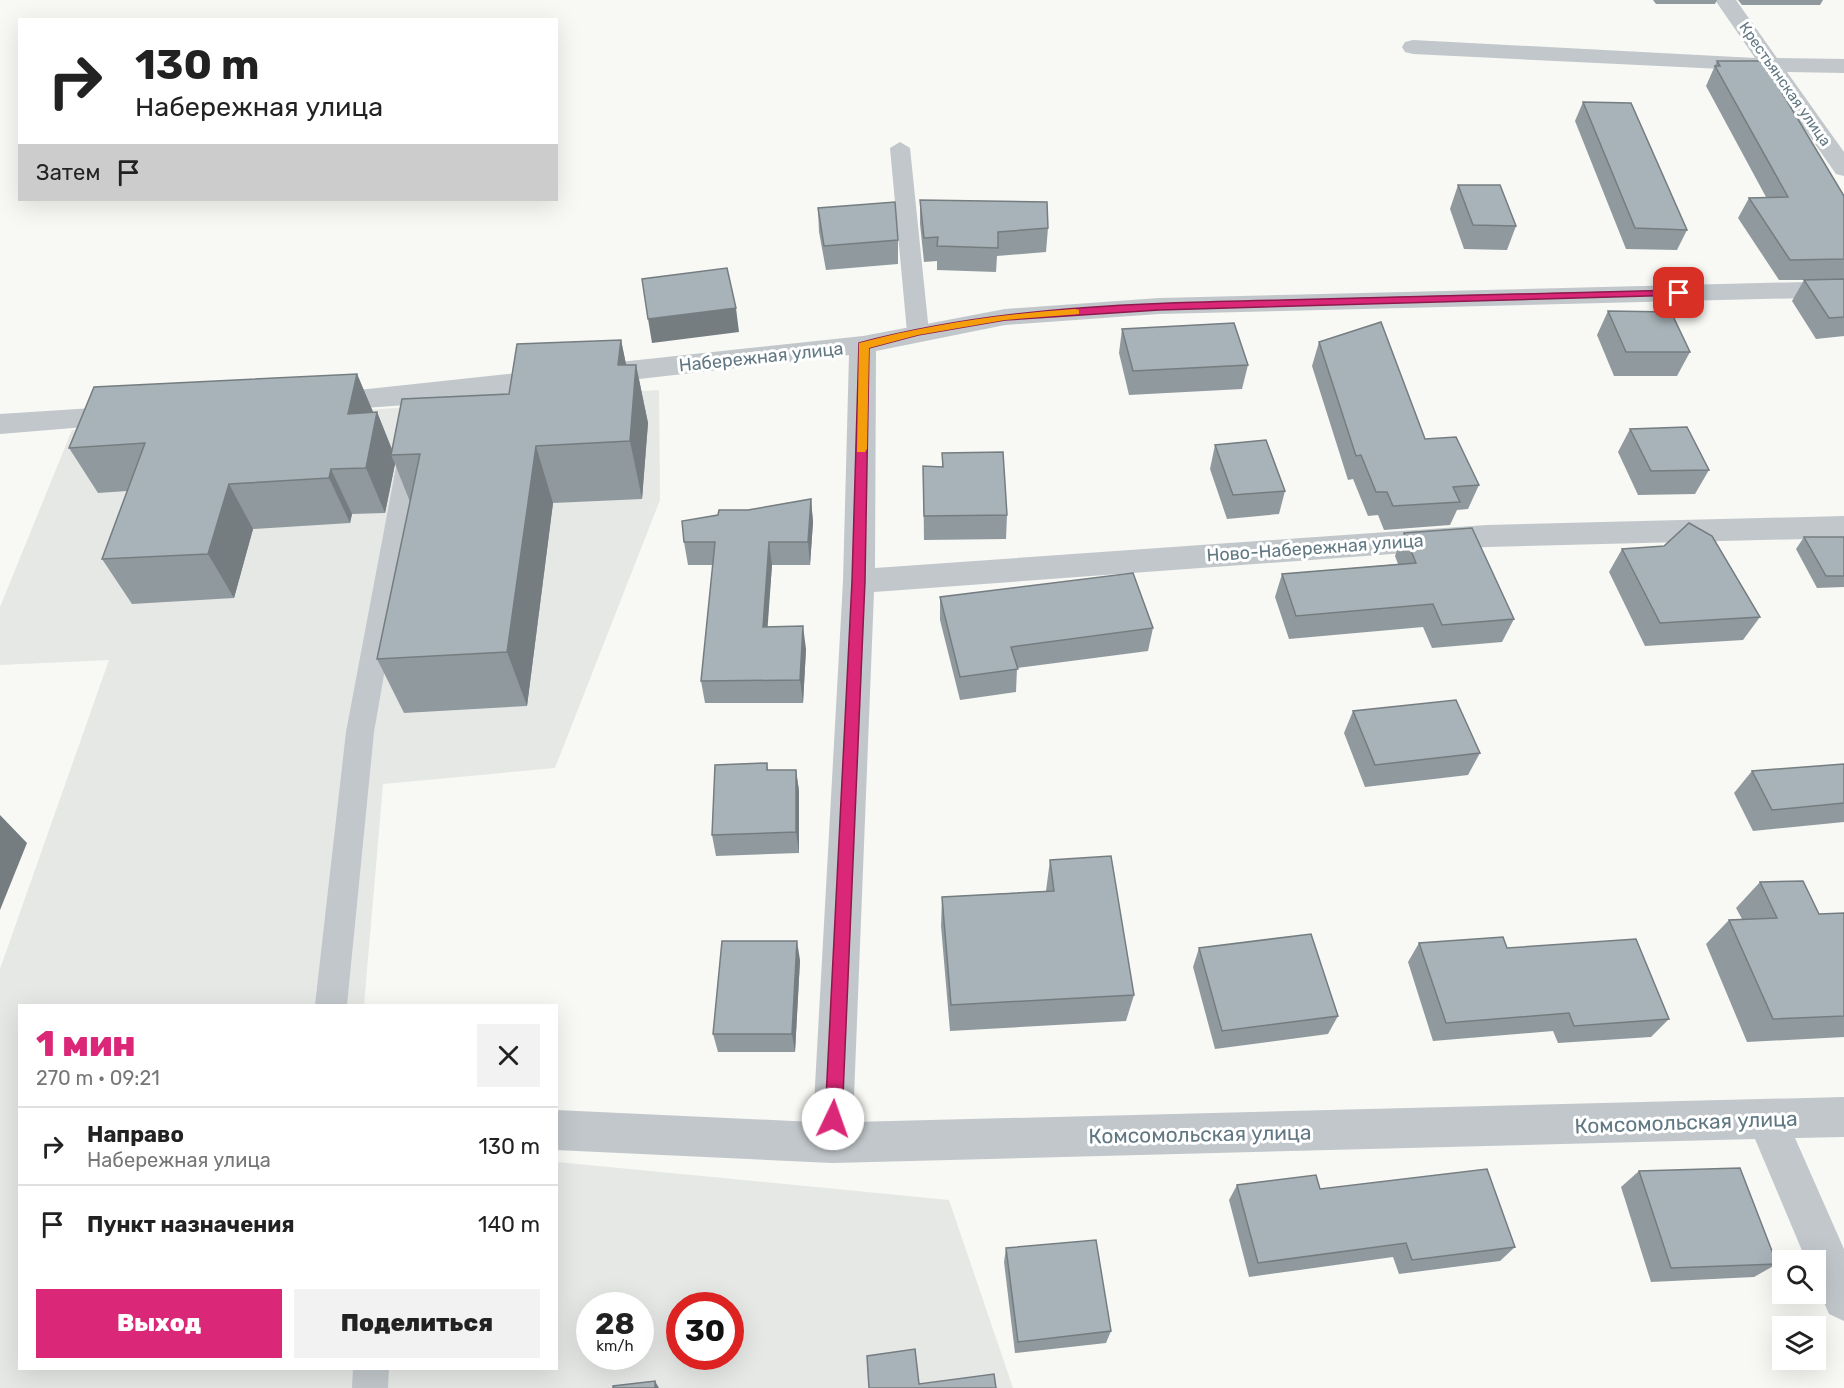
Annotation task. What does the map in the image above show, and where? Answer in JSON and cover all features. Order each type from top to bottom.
[{"type":"street","name":"Крестьянская улица","points":[[1725,0],[1844,169]]},
{"type":"street","points":[[1413,47],[1772,65],[1844,66]]},
{"type":"street","name":"Набережная улица","points":[[303,403],[418,414],[863,345],[918,332],[1005,317],[1159,306],[1844,289]]},
{"type":"street","points":[[832,1143],[859,581],[863,345]]},
{"type":"street","points":[[0,424],[149,414]]},
{"type":"street","name":"Ново-Набережная улица","points":[[859,581],[1487,536],[1844,526]]},
{"type":"street","name":"Комсомольская улица","points":[[558,1130],[832,1143],[1844,1117]]},
{"type":"street","points":[[1767,1120],[1844,1299]]},
{"type":"lane","points":[[900,148],[918,332]]},
{"type":"lane","points":[[331,1004],[360,732],[418,414]]},
{"type":"lane","points":[[370,1388],[371,1370]]},
{"type":"shaded area","points":[[659,390],[660,500],[555,768],[383,784],[364,1004],[18,1004],[18,1370],[558,1370],[558,1162],[949,1200],[1013,1388],[0,1388],[0,969],[109,660],[0,665],[0,607],[72,430]]},
{"type":"building","points":[[1717,61],[1763,61],[1844,196],[1844,259],[1790,260],[1749,198],[1788,197],[1715,66],[1720,66]]},
{"type":"building","points":[[1583,102],[1631,103],[1687,230],[1635,228]]},
{"type":"building","points":[[1458,185],[1500,185],[1516,226],[1473,225]]},
{"type":"building","points":[[920,200],[1047,202],[1048,228],[998,232],[998,248],[937,246],[938,237],[924,238]]},
{"type":"building","points":[[895,202],[898,240],[824,246],[818,208]]},
{"type":"building","points":[[727,268],[736,308],[648,319],[642,279]]},
{"type":"building","points":[[1844,279],[1844,317],[1829,318],[1804,280]]},
{"type":"building","points":[[1608,311],[1671,312],[1690,352],[1626,352]]},
{"type":"building","points":[[1381,322],[1425,439],[1456,437],[1479,485],[1453,487],[1460,502],[1393,506],[1387,492],[1376,492],[1361,455],[1356,456],[1319,342]]},
{"type":"building","points":[[1234,323],[1248,365],[1133,371],[1122,329]]},
{"type":"building","points":[[621,340],[618,365],[636,365],[630,441],[536,446],[507,652],[377,659],[420,454],[391,455],[402,399],[509,394],[517,344]]},
{"type":"building","points":[[357,374],[348,414],[377,412],[366,468],[331,469],[329,478],[229,484],[208,554],[102,559],[145,443],[69,448],[94,387]]},
{"type":"building","points":[[1687,427],[1709,470],[1651,471],[1630,429]]},
{"type":"building","points":[[1266,440],[1285,491],[1233,495],[1215,445]]},
{"type":"building","points":[[1003,452],[1007,515],[924,516],[923,466],[943,467],[942,453]]},
{"type":"building","points":[[811,499],[808,542],[769,542],[763,627],[803,626],[800,680],[701,681],[715,542],[684,542],[682,521],[718,515],[719,510],[748,510]]},
{"type":"building","points":[[1689,523],[1712,536],[1760,617],[1660,623],[1622,549],[1664,546]]},
{"type":"building","points":[[1472,528],[1514,619],[1442,625],[1433,604],[1296,616],[1282,574],[1416,563],[1404,533]]},
{"type":"building","points":[[1804,537],[1844,537],[1844,576],[1826,576]]},
{"type":"building","points":[[1133,573],[1153,628],[1011,647],[1018,669],[960,677],[940,597]]},
{"type":"building","points":[[1456,700],[1480,753],[1375,765],[1353,711]]},
{"type":"building","points":[[767,763],[767,770],[796,770],[796,832],[712,835],[715,765]]},
{"type":"building","points":[[1844,764],[1844,803],[1772,810],[1752,771]]},
{"type":"building","points":[[1111,856],[1134,995],[951,1005],[942,897],[1054,891],[1050,860]]},
{"type":"building","points":[[1803,881],[1819,914],[1844,913],[1844,1016],[1773,1019],[1729,920],[1777,918],[1760,882]]},
{"type":"building","points":[[1311,934],[1338,1016],[1222,1031],[1199,948]]},
{"type":"building","points":[[1503,937],[1507,948],[1636,939],[1669,1019],[1574,1026],[1569,1013],[1446,1023],[1419,943]]},
{"type":"building","points":[[722,941],[797,941],[792,1034],[713,1034]]},
{"type":"building","points":[[1740,1168],[1772,1251],[1772,1264],[1671,1268],[1639,1171]]},
{"type":"building","points":[[1487,1169],[1515,1247],[1412,1260],[1406,1243],[1258,1263],[1237,1185],[1316,1175],[1320,1189]]},
{"type":"building","points":[[1096,1240],[1111,1331],[1018,1342],[1006,1248]]},
{"type":"building","points":[[915,1349],[919,1384],[994,1374],[996,1388],[869,1388],[867,1356]]},
{"type":"building","points":[[655,1381],[655,1388],[613,1388],[613,1386]]},
{"type":"slow traffic","points":[[861,449],[863,345],[918,332],[1005,317],[1075,312]]},
{"type":"route","points":[[833,1119],[859,581],[863,345],[918,332],[1005,317],[1159,306],[1679,293]]}]
